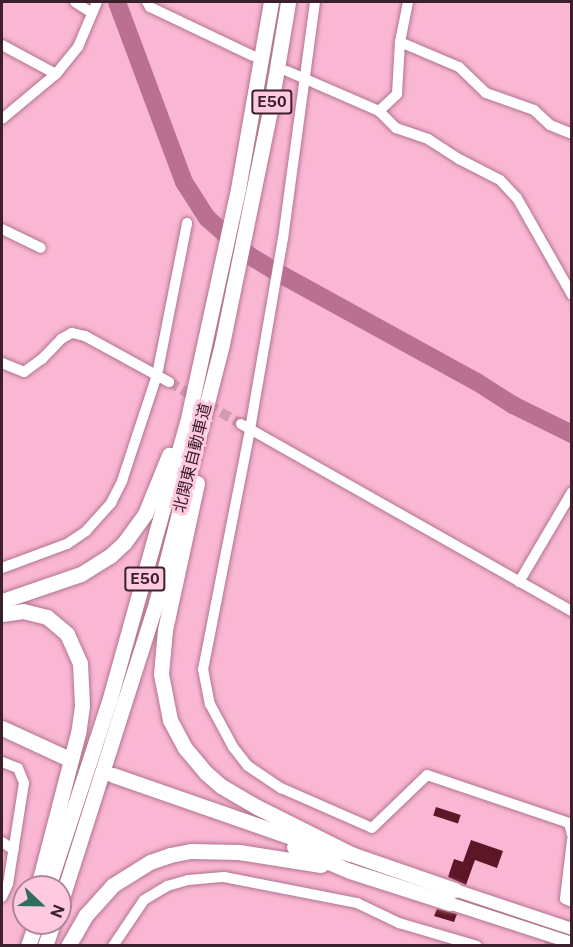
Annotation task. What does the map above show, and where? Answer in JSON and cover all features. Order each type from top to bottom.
[{"type":"highway","name":"北関東自動車道","points":[[52,875],[110,698],[163,514],[222,266],[271,2]]},
{"type":"highway","name":"北関東自動車道","points":[[70,875],[126,704],[156,603],[222,344],[253,201],[288,2]]},
{"type":"highway","points":[[2,601],[63,582],[97,566],[124,543],[145,514],[168,457],[199,337],[222,266]]},
{"type":"highway","points":[[222,344],[209,429],[165,630],[161,674],[166,705],[185,748],[206,773],[221,786],[257,807],[351,854],[452,896]]},
{"type":"highway","points":[[2,614],[23,610],[34,612],[57,623],[75,647],[80,663],[82,706],[78,733],[41,875]]},
{"type":"highway","points":[[2,728],[64,761],[2,738]]},
{"type":"highway","points":[[350,871],[301,850],[112,779],[305,842],[351,854]]},
{"type":"highway","points":[[68,945],[86,915],[113,885],[150,862],[191,851],[239,852],[350,871],[452,896]]},
{"type":"main road","points":[[452,896],[572,929]]},
{"type":"main road","points":[[452,896],[572,943]]},
{"type":"street","points":[[75,2],[92,13]]},
{"type":"street","points":[[2,119],[56,74],[78,46],[97,2]]},
{"type":"street","points":[[147,2],[150,7],[253,56]]},
{"type":"street","points":[[315,2],[283,238],[245,427],[203,669],[210,704],[233,747],[243,760],[281,789],[372,828],[427,775],[569,823],[572,838],[565,899],[572,902]]},
{"type":"street","points":[[379,111],[397,94],[400,42],[408,2]]},
{"type":"street","points":[[400,42],[459,67],[486,93],[534,110],[550,125],[572,134]]},
{"type":"street","points":[[2,45],[56,74]]},
{"type":"street","points":[[287,71],[379,111],[396,128],[428,139],[459,159],[500,180],[517,198],[572,295]]},
{"type":"street","points":[[2,568],[67,544],[97,520],[122,481],[157,375],[187,223]]},
{"type":"street","points":[[2,229],[41,248]]},
{"type":"street","points":[[2,363],[24,372],[42,359],[61,339],[72,333],[85,336],[169,382]]},
{"type":"street","points":[[245,427],[572,611]]},
{"type":"street","points":[[519,582],[572,492]]},
{"type":"street","points":[[2,762],[18,768],[24,783],[8,884],[2,897]]},
{"type":"street","points":[[2,842],[14,850]]},
{"type":"street","points":[[113,945],[144,900],[167,886],[188,880],[224,877],[357,903],[399,923],[477,945]]},
{"type":"building","points":[[436,807],[461,815],[458,824],[433,816]]},
{"type":"building","points":[[471,840],[503,851],[497,868],[475,860],[466,885],[448,877],[454,859],[463,862]]},
{"type":"building","points":[[437,909],[457,914],[454,922],[434,916]]},
{"type":"waterway","points":[[117,2],[184,182],[207,218],[250,256],[282,275],[477,382],[513,405],[572,434]]},
{"type":"tunnel","points":[[169,382],[241,424]]},
{"type":"tunnel","points":[[63,765],[110,783]]},
{"type":"tunnel","points":[[547,946],[571,923]]}]
